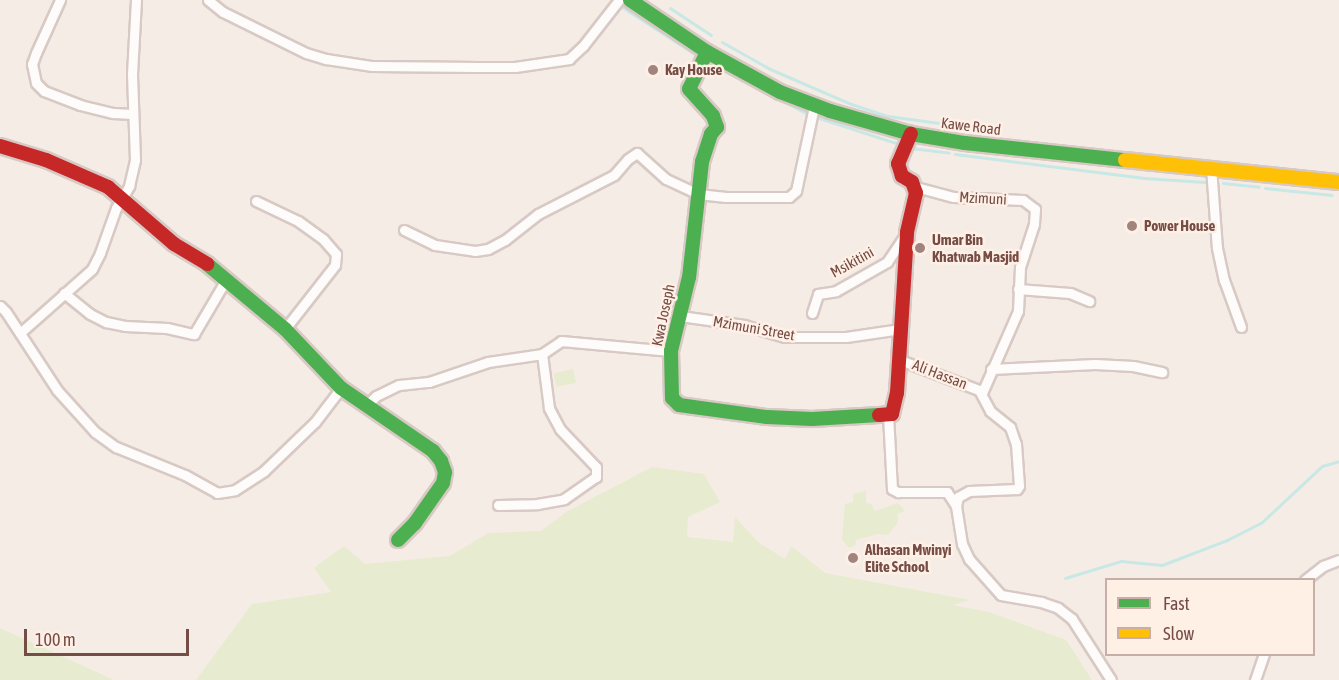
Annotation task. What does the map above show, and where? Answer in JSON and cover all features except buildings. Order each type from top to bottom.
[{"type":"street","points":[[60,0],[32,64],[36,83],[44,91],[80,105],[113,113],[133,114]]},
{"type":"street","points":[[20,333],[96,261],[121,198],[134,174],[136,0]]},
{"type":"street","points":[[208,0],[223,12],[306,53],[326,59],[372,66],[479,68],[515,67],[568,59],[583,46],[619,0]]},
{"type":"street","name":"Kawe Road","points":[[630,0],[707,52],[780,92],[814,106],[911,134],[965,143],[1339,182]]},
{"type":"street","name":"Kwa Joseph","points":[[707,52],[688,86],[690,92],[713,116],[717,127],[711,134],[705,151],[689,277],[671,351],[672,398],[679,405],[767,417],[812,419],[888,415]]},
{"type":"street","points":[[404,230],[435,245],[475,251],[488,249],[505,240],[538,214],[614,175],[628,159],[637,153],[666,179],[698,194],[726,197],[794,195],[814,106]]},
{"type":"street","points":[[911,134],[898,168],[902,176],[916,187]]},
{"type":"street","points":[[0,147],[46,160],[104,185],[174,244],[227,278],[236,289],[285,328],[341,388],[368,404],[433,451],[441,460],[445,472],[443,483],[398,540]]},
{"type":"street","points":[[1211,167],[1218,248],[1224,280],[1241,327]]},
{"type":"street","name":"Msikitini","points":[[900,360],[907,232],[914,211],[916,187]]},
{"type":"street","name":"Mzimuni","points":[[916,187],[954,197],[1023,200],[1030,204],[1035,216],[1021,257],[1016,318],[982,393]]},
{"type":"street","points":[[256,201],[298,221],[322,239],[336,254],[336,265],[285,328]]},
{"type":"street","name":"Msikitini","points":[[813,313],[818,294],[836,291],[887,262],[907,232]]},
{"type":"street","points":[[64,293],[90,314],[106,322],[125,326],[167,328],[194,334],[227,278]]},
{"type":"street","points":[[1018,289],[1070,293],[1089,301]]},
{"type":"street","points":[[0,306],[57,390],[95,432],[123,450],[184,475],[217,493],[235,490],[264,471],[315,422],[341,388]]},
{"type":"street","name":"Mzimuni Street","points":[[680,316],[744,324],[784,337],[840,337],[900,329]]},
{"type":"street","points":[[368,404],[376,396],[399,385],[429,382],[488,362],[542,354],[556,344],[567,341],[634,350],[671,351]]},
{"type":"street","points":[[498,505],[537,504],[564,499],[589,483],[597,473],[592,462],[560,429],[549,408],[542,354]]},
{"type":"street","points":[[900,360],[895,405],[892,414],[888,415],[892,489],[898,492],[947,492],[956,506],[962,544],[969,560],[986,581],[1001,596],[1041,602],[1058,608],[1077,625],[1111,680]]},
{"type":"street","name":"Ali Hassan","points":[[900,360],[974,387],[982,393],[987,407],[1010,427],[1015,435],[1020,483],[1017,489],[969,490],[958,497],[956,506]]},
{"type":"street","points":[[991,369],[1095,364],[1133,366],[1162,372]]},
{"type":"street","points":[[1306,578],[1323,566],[1339,560]]},
{"type":"street","points":[[1255,680],[1263,656]]},
{"type":"green space","points":[[573,369],[576,383],[556,387],[553,373]]},
{"type":"green space","points":[[652,467],[704,474],[720,502],[688,517],[687,537],[733,542],[735,517],[758,542],[785,559],[791,546],[825,573],[970,600],[952,605],[989,612],[1066,640],[1092,680],[196,680],[252,604],[331,592],[314,568],[344,546],[365,564],[450,556],[488,533],[541,531],[566,512]]},
{"type":"green space","points":[[866,491],[866,503],[871,504],[875,511],[898,503],[905,511],[897,514],[898,522],[888,535],[877,534],[856,540],[855,545],[849,548],[842,540],[845,504],[853,502],[853,494]]},
{"type":"green space","points":[[0,628],[114,680],[0,680]]},
{"type":"waterway","points":[[622,7],[701,58]]},
{"type":"waterway","points":[[670,8],[711,35]]},
{"type":"waterway","points":[[722,42],[770,69],[851,104],[888,116],[968,127]]},
{"type":"waterway","points":[[706,61],[806,113]]},
{"type":"waterway","points":[[816,117],[902,145]]},
{"type":"waterway","points":[[911,148],[949,153]]},
{"type":"waterway","points":[[955,154],[1144,178],[1205,182]]},
{"type":"waterway","points":[[1223,183],[1259,187]]},
{"type":"waterway","points":[[1265,188],[1332,195]]},
{"type":"waterway","points":[[1065,578],[1121,561],[1162,565],[1227,540],[1261,523],[1322,466],[1339,461]]},
{"type":"traffic: fast","points":[[630,0],[707,52],[780,92],[830,111],[911,134],[965,143],[1125,160]]},
{"type":"traffic: fast","points":[[707,52],[689,89],[713,116],[717,127],[711,134],[702,162],[689,277],[671,351],[672,398],[679,405],[767,417],[812,419],[879,415]]},
{"type":"traffic: fast","points":[[207,264],[285,329],[341,388],[433,451],[441,461],[445,472],[443,483],[415,523],[398,540]]},
{"type":"traffic: slow","points":[[1125,160],[1339,182]]},
{"type":"traffic: jam","points":[[879,415],[892,414],[897,393],[907,232],[916,193],[912,182],[902,176],[898,164],[911,134]]},
{"type":"traffic: jam","points":[[0,146],[46,160],[108,187],[174,244],[207,264]]},
{"type":"place","name":"Kay House","points":[[653,70]]},
{"type":"place","name":"Power House","points":[[1132,226]]},
{"type":"place","name":"Umar Bin Khatwab Masjid","points":[[920,248]]},
{"type":"place","name":"Alhasan Mwinyi Elite School","points":[[853,558]]}]
